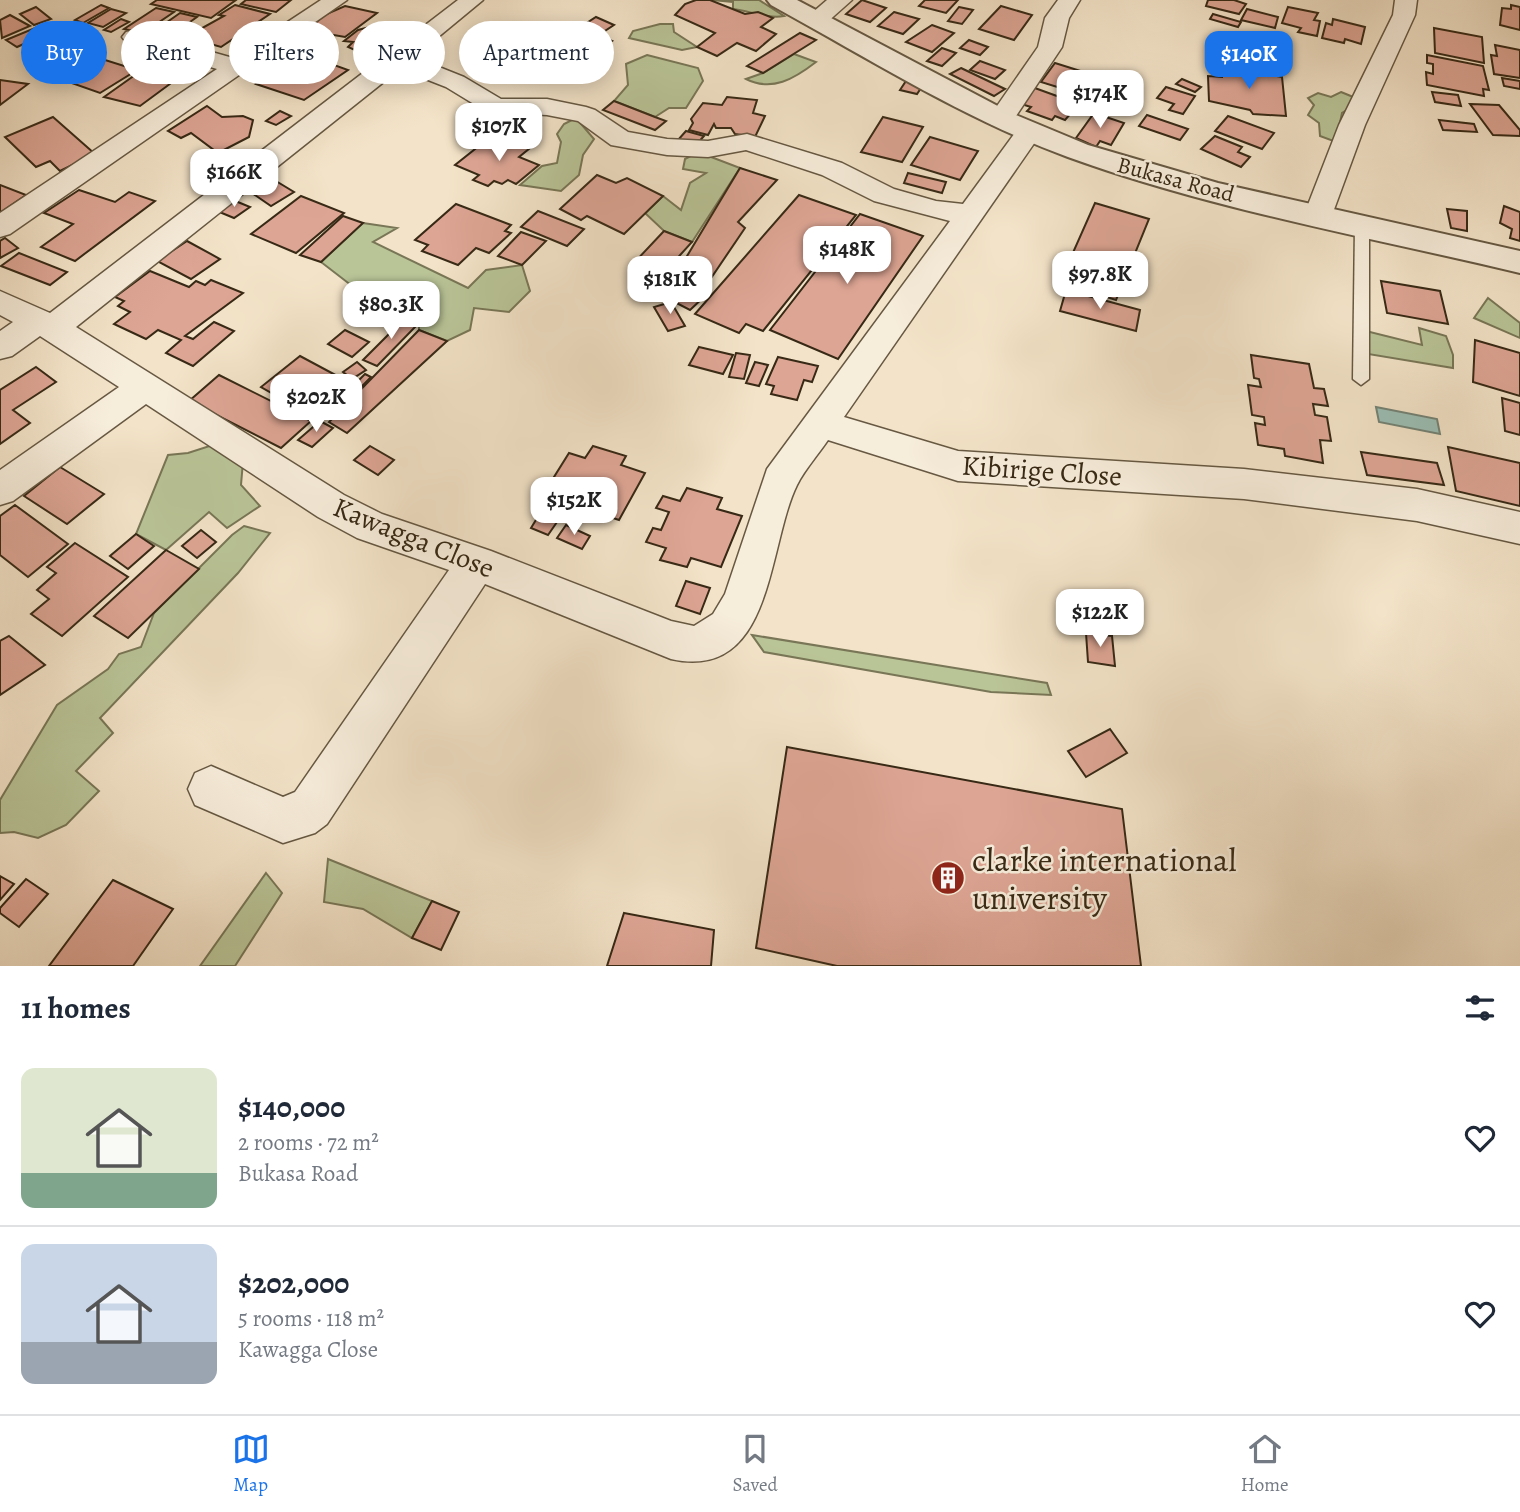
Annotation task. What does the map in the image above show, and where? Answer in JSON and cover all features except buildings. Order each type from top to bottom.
[{"type":"street","points":[[306,21],[337,0]]},
{"type":"street","points":[[445,21],[472,0]]},
{"type":"street","name":"Bukasa Road","points":[[779,0],[1001,119],[1029,132],[1144,173],[1520,262]]},
{"type":"street","points":[[817,19],[841,0]]},
{"type":"street","points":[[1001,119],[1050,47],[1057,18],[1069,0]]},
{"type":"street","points":[[1318,215],[1352,124],[1404,15],[1406,0]]},
{"type":"street","points":[[0,228],[229,72]]},
{"type":"street","points":[[445,78],[496,107],[547,107],[586,115],[620,139],[667,147],[708,149],[747,142],[832,169],[884,195],[935,210],[970,214]]},
{"type":"street","points":[[0,347],[45,325],[364,84]]},
{"type":"street","points":[[820,424],[1029,132]]},
{"type":"street","name":"Kawagga Close","points":[[0,302],[45,325],[331,506],[370,526],[477,563],[623,621],[694,645],[715,638],[727,627],[743,601],[780,481],[820,424]]},
{"type":"street","points":[[0,490],[145,387]]},
{"type":"street","name":"Kibirige Close","points":[[820,424],[958,466],[1244,484],[1417,505],[1520,528]]},
{"type":"street","points":[[211,789],[284,820],[299,817],[311,808],[477,563]]},
{"type":"lane","points":[[1362,225],[1362,379]]},
{"type":"green space","points":[[712,0],[759,0],[784,16],[765,16],[733,9],[733,2]]},
{"type":"green space","points":[[660,24],[673,24],[674,32],[697,47],[682,50],[629,38],[633,31]]},
{"type":"green space","points":[[794,54],[816,62],[799,74],[774,84],[756,83],[746,79],[763,73]]},
{"type":"green space","points":[[647,55],[698,68],[703,81],[686,108],[669,108],[655,117],[614,101],[628,85],[626,64]]},
{"type":"green space","points":[[1341,92],[1363,101],[1342,113],[1336,142],[1320,136],[1319,123],[1308,115],[1314,105],[1308,98],[1318,93],[1331,97]]},
{"type":"green space","points":[[576,118],[594,139],[583,155],[579,175],[561,191],[520,185],[542,166],[557,163],[561,142],[557,134],[564,124]]},
{"type":"green space","points":[[698,152],[740,168],[692,242],[664,231],[645,213],[663,196],[681,210],[690,183],[706,173],[683,169],[685,159]]},
{"type":"green space","points":[[363,223],[397,228],[373,242],[468,288],[486,270],[522,265],[530,291],[509,312],[474,308],[470,330],[447,341],[419,330],[419,322],[406,317],[387,320],[363,313],[369,299],[321,262]]},
{"type":"green space","points":[[1488,298],[1520,323],[1520,338],[1474,318]]},
{"type":"green space","points":[[1419,328],[1446,336],[1453,355],[1453,368],[1362,353],[1362,330],[1422,345]]},
{"type":"green space","points":[[228,440],[244,450],[241,485],[260,506],[227,528],[209,512],[166,550],[136,534],[168,455],[188,453]]},
{"type":"green space","points":[[244,526],[270,533],[238,573],[100,718],[113,733],[76,771],[99,791],[66,825],[38,838],[14,832],[0,833],[0,800],[57,705],[108,669],[119,654],[141,647],[154,613]]},
{"type":"green space","points":[[752,635],[1047,683],[1051,695],[991,692],[764,652]]},
{"type":"green space","points":[[328,859],[432,901],[412,938],[363,909],[324,902]]},
{"type":"green space","points":[[266,873],[282,893],[235,966],[200,966]]},
{"type":"water","points":[[1376,407],[1437,419],[1440,434],[1379,422]]},
{"type":"place","name":"clarke international university","points":[[948,878]]}]
